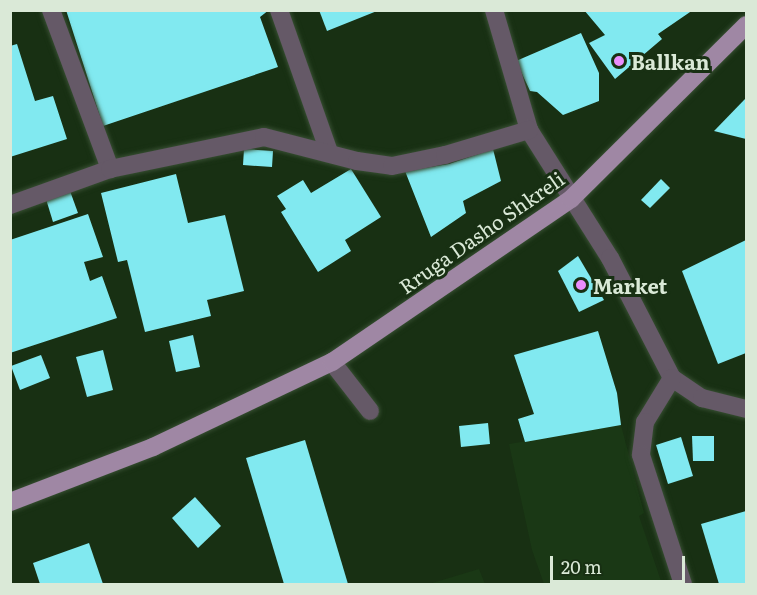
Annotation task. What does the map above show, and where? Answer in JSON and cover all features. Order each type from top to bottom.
[{"type":"main road","name":"Rruga Dasho Shkreli","points":[[10,502],[153,447],[332,362],[571,199],[747,25]]},
{"type":"street","points":[[51,10],[110,169]]},
{"type":"street","points":[[279,10],[329,152]]},
{"type":"street","points":[[494,10],[529,130],[620,275],[672,378],[702,398],[747,409]]},
{"type":"street","points":[[10,204],[110,169],[264,137],[392,166],[445,155],[529,130]]},
{"type":"street","points":[[332,362],[370,411]]},
{"type":"street","points":[[672,378],[645,422],[641,455],[683,585]]},
{"type":"shaded area","points":[[621,425],[644,513],[639,516],[662,584],[544,584],[532,550],[509,444]]},
{"type":"shaded area","points":[[479,569],[485,584],[429,584]]},
{"type":"building","points":[[66,10],[269,10],[260,17],[278,67],[103,126]]},
{"type":"building","points":[[319,10],[377,10],[377,11],[327,31]]},
{"type":"building","name":"Ballkan","points":[[584,10],[693,10],[658,34],[662,39],[615,79],[589,43],[605,35]]},
{"type":"building","points":[[581,33],[599,73],[599,101],[563,115],[537,92],[530,91],[516,61]]},
{"type":"building","points":[[17,44],[35,101],[53,96],[67,139],[10,157],[10,46]]},
{"type":"building","points":[[746,98],[746,139],[714,131]]},
{"type":"building","points":[[244,149],[273,151],[272,167],[243,165]]},
{"type":"building","points":[[493,149],[501,181],[463,201],[466,213],[431,237],[405,171],[449,164]]},
{"type":"building","points":[[351,169],[381,217],[345,240],[351,251],[318,272],[281,212],[286,209],[277,196],[303,180],[311,193]]},
{"type":"building","points":[[176,174],[188,223],[225,215],[244,291],[207,300],[211,316],[145,332],[127,260],[118,262],[101,193]]},
{"type":"building","points":[[661,179],[670,188],[650,208],[641,200]]},
{"type":"building","points":[[70,191],[78,213],[53,222],[46,199]]},
{"type":"building","points":[[88,214],[103,257],[84,262],[90,281],[102,276],[117,318],[10,353],[10,240]]},
{"type":"building","points":[[746,240],[746,353],[718,364],[682,271]]},
{"type":"building","name":"Market","points":[[578,256],[604,300],[579,312],[558,271]]},
{"type":"building","points":[[598,331],[617,393],[621,425],[525,442],[518,419],[534,414],[514,355]]},
{"type":"building","points":[[193,335],[200,367],[176,372],[169,341]]},
{"type":"building","points":[[103,350],[113,390],[87,397],[76,357]]},
{"type":"building","points":[[41,355],[50,378],[20,390],[11,366]]},
{"type":"building","points":[[488,423],[490,444],[461,447],[459,426]]},
{"type":"building","points":[[692,436],[714,436],[714,461],[693,461]]},
{"type":"building","points":[[681,437],[693,476],[668,484],[656,445]]},
{"type":"building","points":[[305,440],[348,584],[284,584],[246,458]]},
{"type":"building","points":[[195,497],[221,526],[198,548],[172,518]]},
{"type":"building","points":[[746,511],[746,584],[719,584],[701,524]]},
{"type":"building","points":[[89,543],[103,584],[40,584],[33,563]]},
{"type":"place","name":"Ballkan","points":[[619,61]]},
{"type":"place","name":"Market","points":[[581,285]]}]
